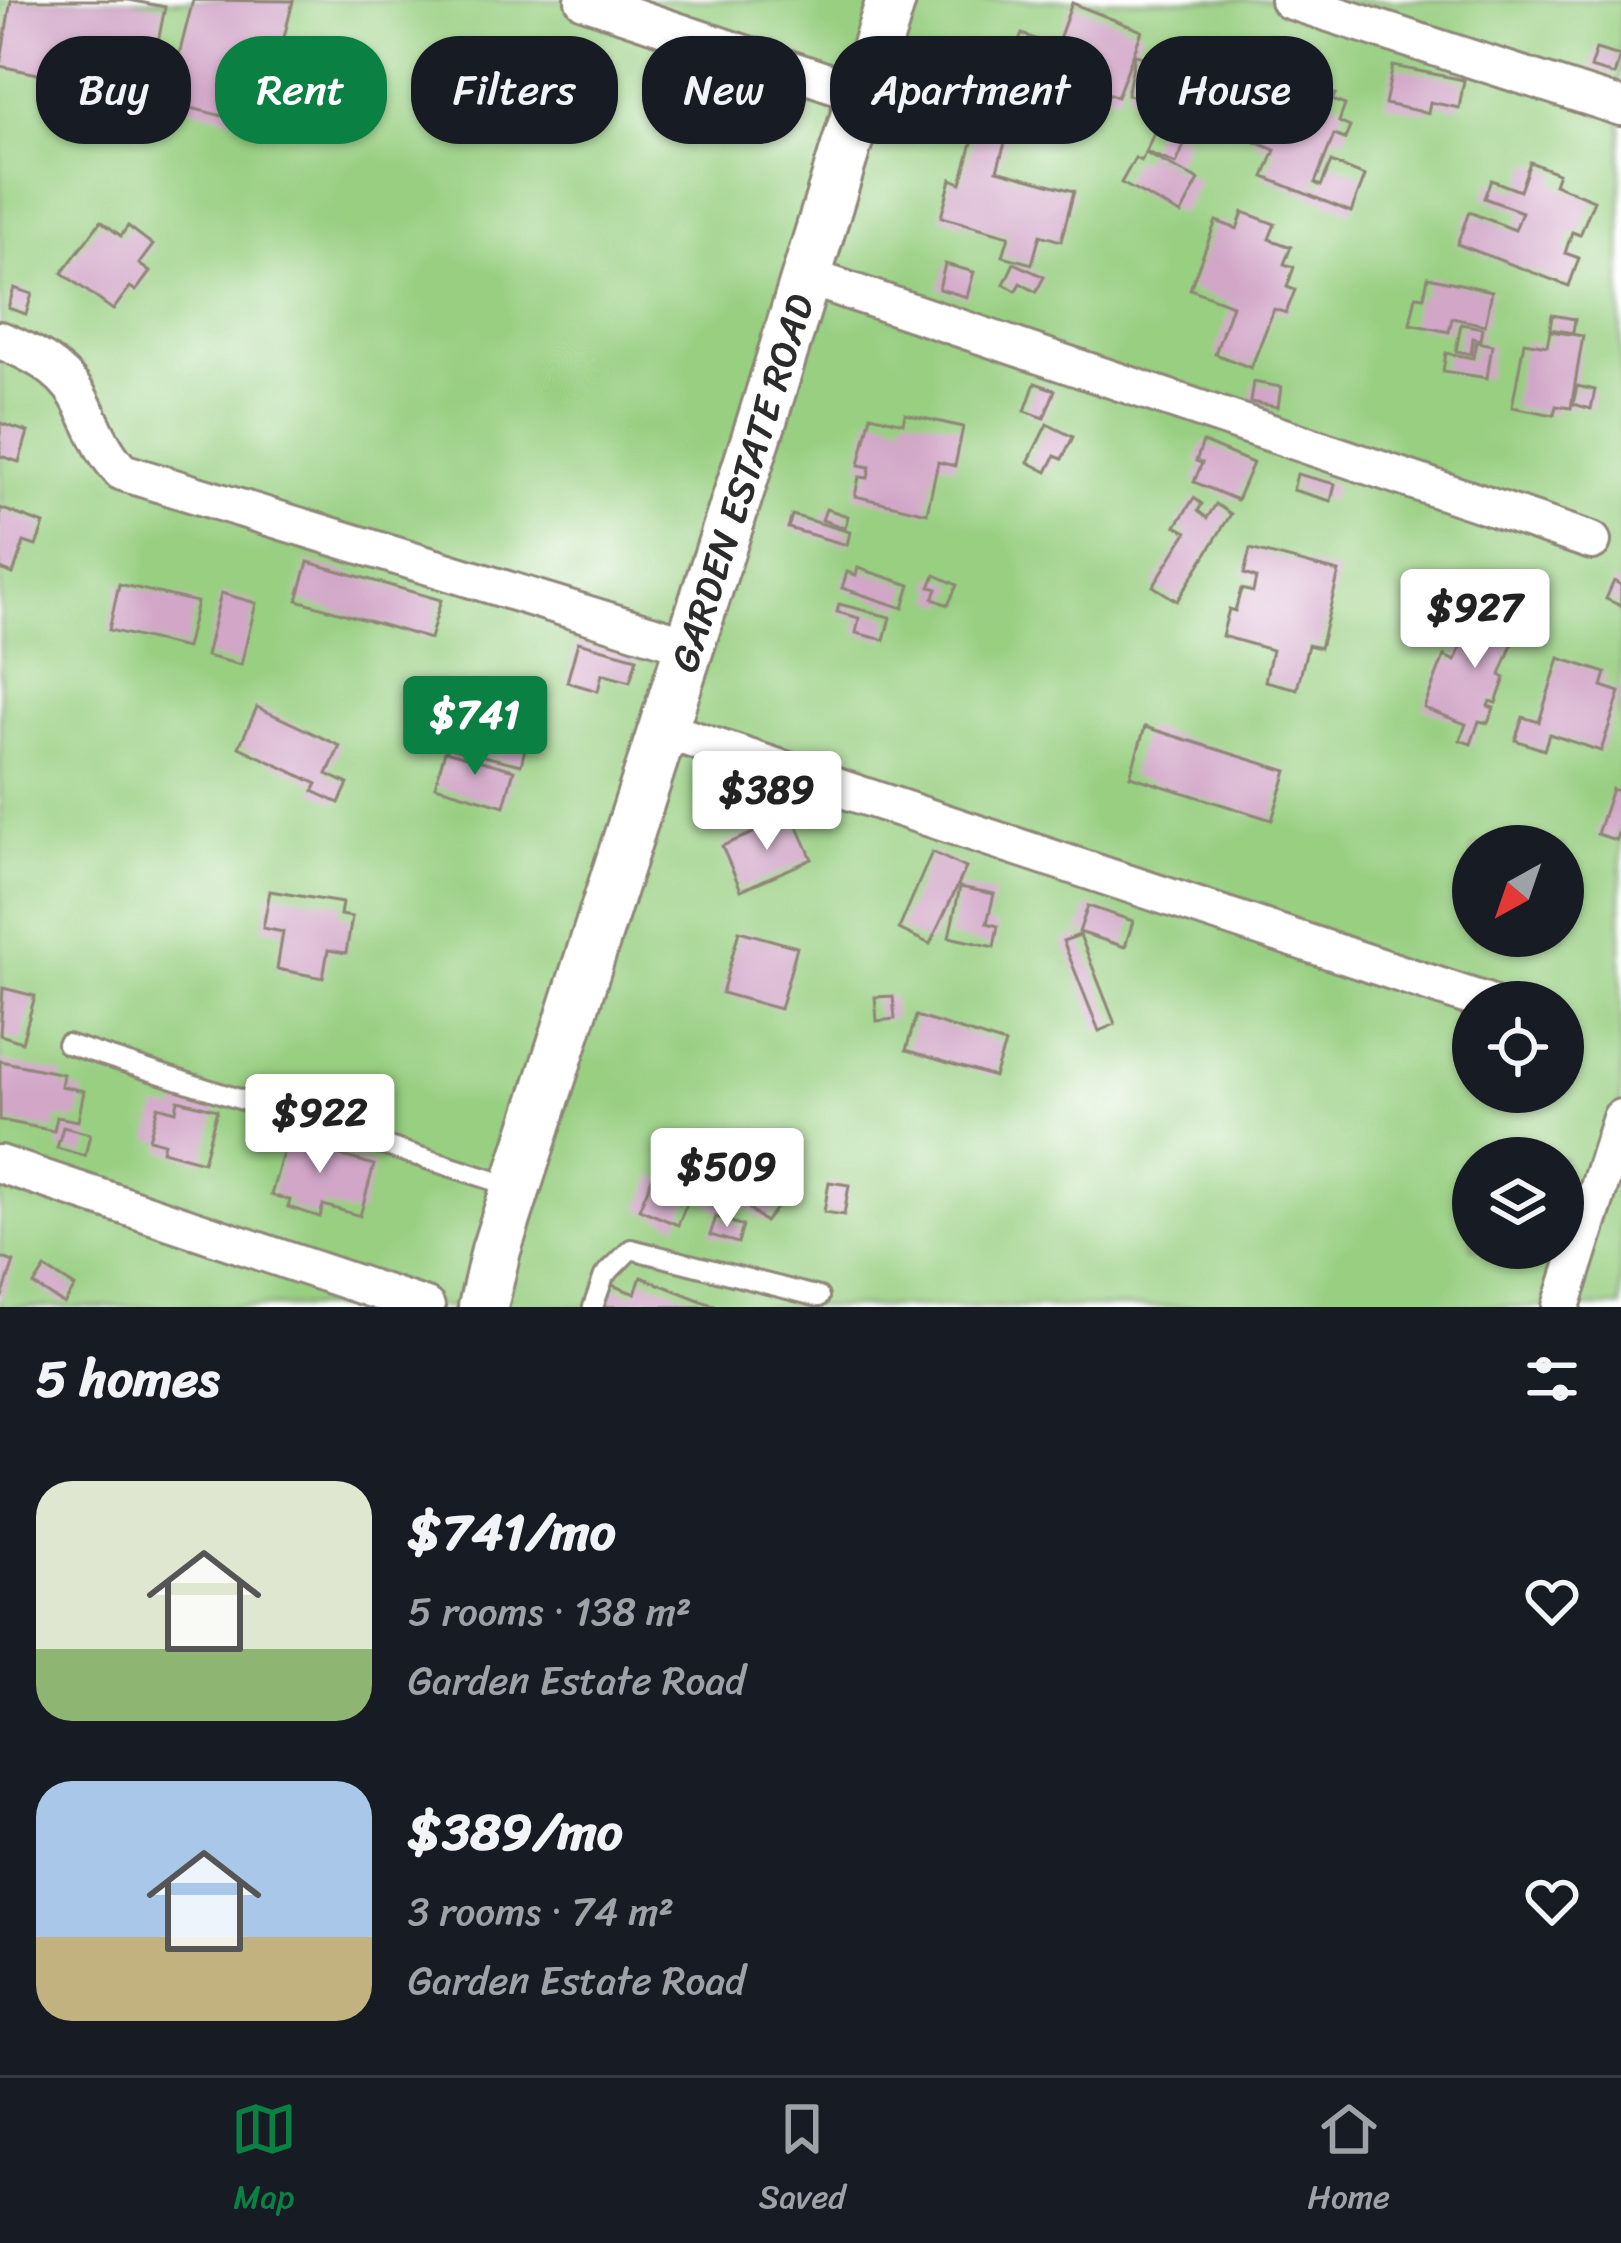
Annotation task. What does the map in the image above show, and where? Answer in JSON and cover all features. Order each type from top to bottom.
[{"type":"street","points":[[584,0],[830,84]]},
{"type":"street","name":"GARDEN ESTATE ROAD","points":[[879,36],[891,0]]},
{"type":"street","points":[[1289,0],[1621,106]]},
{"type":"street","name":"GARDEN ESTATE ROAD","points":[[483,1307],[516,1187],[764,414],[845,144]]},
{"type":"street","points":[[805,276],[1592,541]]},
{"type":"street","points":[[0,340],[55,369],[75,392],[105,455],[122,472],[687,645]]},
{"type":"street","points":[[661,729],[1452,991]]},
{"type":"street","points":[[1561,1307],[1621,1118]]},
{"type":"street","points":[[0,1164],[426,1307]]},
{"type":"lane","points":[[67,1044],[516,1187]]},
{"type":"lane","points":[[593,1307],[604,1276],[631,1249],[819,1297]]},
{"type":"green space","points":[[0,0],[1621,0],[1621,1307],[0,1307]]},
{"type":"building","points":[[11,0],[129,0],[165,7],[159,36],[36,36],[36,74],[0,66]]},
{"type":"building","points":[[193,0],[293,1],[284,36],[215,36],[215,114],[191,108],[191,36],[184,36]]},
{"type":"building","points":[[1072,3],[1142,31],[1136,36],[1117,97],[1112,95],[1112,36],[1060,36]]},
{"type":"building","points":[[1596,49],[1620,56],[1614,75],[1590,68]]},
{"type":"building","points":[[1135,55],[1136,97],[1127,95]]},
{"type":"building","points":[[1393,66],[1464,80],[1459,108],[1430,102],[1428,113],[1385,104]]},
{"type":"building","points":[[1333,100],[1345,105],[1339,122],[1350,127],[1345,139],[1334,135]]},
{"type":"building","points":[[972,144],[1005,144],[997,170],[1074,191],[1061,241],[1040,235],[1032,264],[1003,256],[1009,236],[941,217],[951,179],[961,183]]},
{"type":"building","points":[[1149,144],[1184,144],[1176,164],[1146,152]]},
{"type":"building","points":[[1260,144],[1330,144],[1315,183],[1321,186],[1331,162],[1365,176],[1351,212],[1264,177],[1275,150]]},
{"type":"building","points":[[1145,153],[1199,180],[1181,214],[1121,183],[1135,158],[1141,161]]},
{"type":"building","points":[[1530,162],[1558,173],[1554,184],[1594,200],[1580,235],[1572,232],[1565,253],[1579,258],[1569,286],[1457,244],[1469,212],[1515,230],[1522,212],[1484,198],[1491,180],[1520,191]]},
{"type":"building","points":[[1243,212],[1275,224],[1269,239],[1291,247],[1284,264],[1294,267],[1287,287],[1295,290],[1286,313],[1274,309],[1251,368],[1215,354],[1232,305],[1190,289],[1216,221],[1237,229]]},
{"type":"building","points":[[101,221],[121,236],[128,226],[153,245],[139,264],[150,272],[136,291],[130,287],[113,310],[62,273]]},
{"type":"building","points":[[1014,263],[1044,277],[1036,292],[1020,283],[1016,291],[1004,284]]},
{"type":"building","points":[[945,264],[974,272],[967,297],[939,289]]},
{"type":"building","points":[[1428,277],[1492,291],[1485,325],[1452,318],[1449,332],[1410,324],[1416,296],[1424,297]]},
{"type":"building","points":[[14,288],[32,294],[26,314],[8,308]]},
{"type":"building","points":[[1552,315],[1575,319],[1573,333],[1550,329]]},
{"type":"building","points":[[1461,324],[1482,328],[1480,340],[1473,338],[1471,354],[1456,351]]},
{"type":"building","points":[[1550,331],[1583,336],[1571,408],[1556,406],[1554,415],[1512,407],[1524,342],[1547,346]]},
{"type":"building","points":[[1476,342],[1492,345],[1487,378],[1443,371],[1446,353],[1473,358]]},
{"type":"building","points":[[1253,382],[1281,387],[1278,407],[1250,402]]},
{"type":"building","points":[[1035,383],[1055,390],[1044,418],[1025,411]]},
{"type":"building","points":[[1577,386],[1595,390],[1591,409],[1573,404]]},
{"type":"building","points":[[905,414],[963,427],[955,466],[938,462],[927,513],[855,496],[859,477],[868,478],[870,467],[859,465],[871,415],[903,423]]},
{"type":"building","points":[[0,423],[28,432],[19,462],[0,456]]},
{"type":"building","points":[[1047,424],[1073,437],[1062,459],[1055,456],[1047,472],[1028,462]]},
{"type":"building","points":[[1203,442],[1253,463],[1237,500],[1194,482],[1202,463],[1196,461]]},
{"type":"building","points":[[1297,474],[1335,484],[1331,501],[1293,490]]},
{"type":"building","points":[[1194,498],[1202,504],[1198,511],[1207,518],[1216,504],[1231,514],[1177,601],[1153,586],[1187,532],[1176,526]]},
{"type":"building","points":[[0,508],[44,524],[36,546],[24,542],[13,574],[0,569]]},
{"type":"building","points":[[826,509],[848,516],[845,528],[822,520]]},
{"type":"building","points":[[792,515],[850,532],[847,545],[788,528]]},
{"type":"building","points":[[1250,549],[1339,572],[1320,648],[1308,645],[1297,689],[1265,681],[1272,650],[1222,636],[1229,609],[1235,611],[1241,589],[1253,592],[1256,578],[1244,574]]},
{"type":"building","points":[[308,562],[441,600],[430,639],[297,600]]},
{"type":"building","points":[[858,568],[910,585],[903,608],[842,588],[847,572],[856,575]]},
{"type":"building","points":[[935,575],[957,585],[948,605],[933,599],[937,589],[930,587]]},
{"type":"building","points":[[1614,581],[1621,585],[1621,606],[1606,599]]},
{"type":"building","points":[[119,584],[197,602],[186,648],[109,630]]},
{"type":"building","points":[[221,593],[256,603],[241,665],[206,656]]},
{"type":"building","points":[[839,604],[890,617],[884,640],[856,633],[859,618],[837,612]]},
{"type":"building","points":[[1477,604],[1521,621],[1500,675],[1505,678],[1496,703],[1490,701],[1488,706],[1494,708],[1488,723],[1479,721],[1471,744],[1460,740],[1466,724],[1424,708],[1444,656],[1455,661]]},
{"type":"building","points":[[578,642],[637,658],[630,682],[602,674],[598,691],[567,682]]},
{"type":"building","points":[[1559,658],[1606,673],[1602,686],[1620,692],[1601,751],[1549,734],[1544,750],[1515,740],[1523,717],[1539,722]]},
{"type":"building","points":[[490,688],[537,699],[521,765],[454,749],[463,708],[484,713]]},
{"type":"building","points":[[257,707],[340,746],[327,774],[348,784],[339,803],[313,791],[317,784],[239,747]]},
{"type":"building","points":[[1145,727],[1287,771],[1272,820],[1130,776]]},
{"type":"building","points":[[445,751],[514,770],[504,806],[435,786]]},
{"type":"building","points":[[1612,789],[1621,792],[1616,840],[1597,834]]},
{"type":"building","points":[[793,816],[812,859],[741,890],[722,846]]},
{"type":"building","points":[[932,852],[966,868],[930,944],[899,929]]},
{"type":"building","points":[[960,887],[994,894],[987,923],[998,926],[994,947],[949,937]]},
{"type":"building","points":[[270,891],[342,903],[340,915],[352,917],[346,953],[328,950],[323,978],[277,969],[283,932],[263,928]]},
{"type":"building","points":[[1088,906],[1133,921],[1125,947],[1079,932]]},
{"type":"building","points":[[739,931],[797,947],[780,1009],[722,993]]},
{"type":"building","points":[[1080,935],[1115,1024],[1099,1031],[1063,941]]},
{"type":"building","points":[[3,988],[35,996],[22,1042],[0,1035]]},
{"type":"building","points":[[893,996],[895,1019],[877,1021],[875,997]]},
{"type":"building","points":[[916,1016],[1005,1044],[994,1077],[906,1050]]},
{"type":"building","points":[[0,1061],[63,1074],[61,1086],[84,1091],[78,1121],[57,1117],[54,1131],[0,1120]]},
{"type":"building","points":[[178,1100],[217,1110],[203,1162],[162,1151],[164,1143],[149,1139],[158,1106],[176,1111]]},
{"type":"building","points":[[63,1127],[90,1134],[85,1156],[57,1148]]},
{"type":"building","points":[[290,1128],[332,1140],[329,1152],[374,1165],[360,1216],[323,1205],[320,1217],[288,1207],[290,1200],[271,1195]]},
{"type":"building","points":[[697,1135],[716,1151],[684,1188],[665,1171]]},
{"type":"building","points":[[729,1143],[760,1170],[750,1182],[778,1206],[765,1222],[737,1198],[723,1215],[690,1187]]},
{"type":"building","points":[[653,1176],[691,1193],[678,1225],[639,1209]]},
{"type":"building","points":[[829,1182],[849,1185],[844,1215],[824,1212]]},
{"type":"building","points":[[716,1217],[743,1226],[738,1243],[710,1235]]},
{"type":"building","points":[[0,1257],[14,1262],[1,1300],[0,1300]]},
{"type":"building","points":[[45,1268],[75,1287],[64,1304],[34,1285]]},
{"type":"building","points":[[641,1277],[717,1307],[603,1307],[612,1285],[635,1294]]}]
